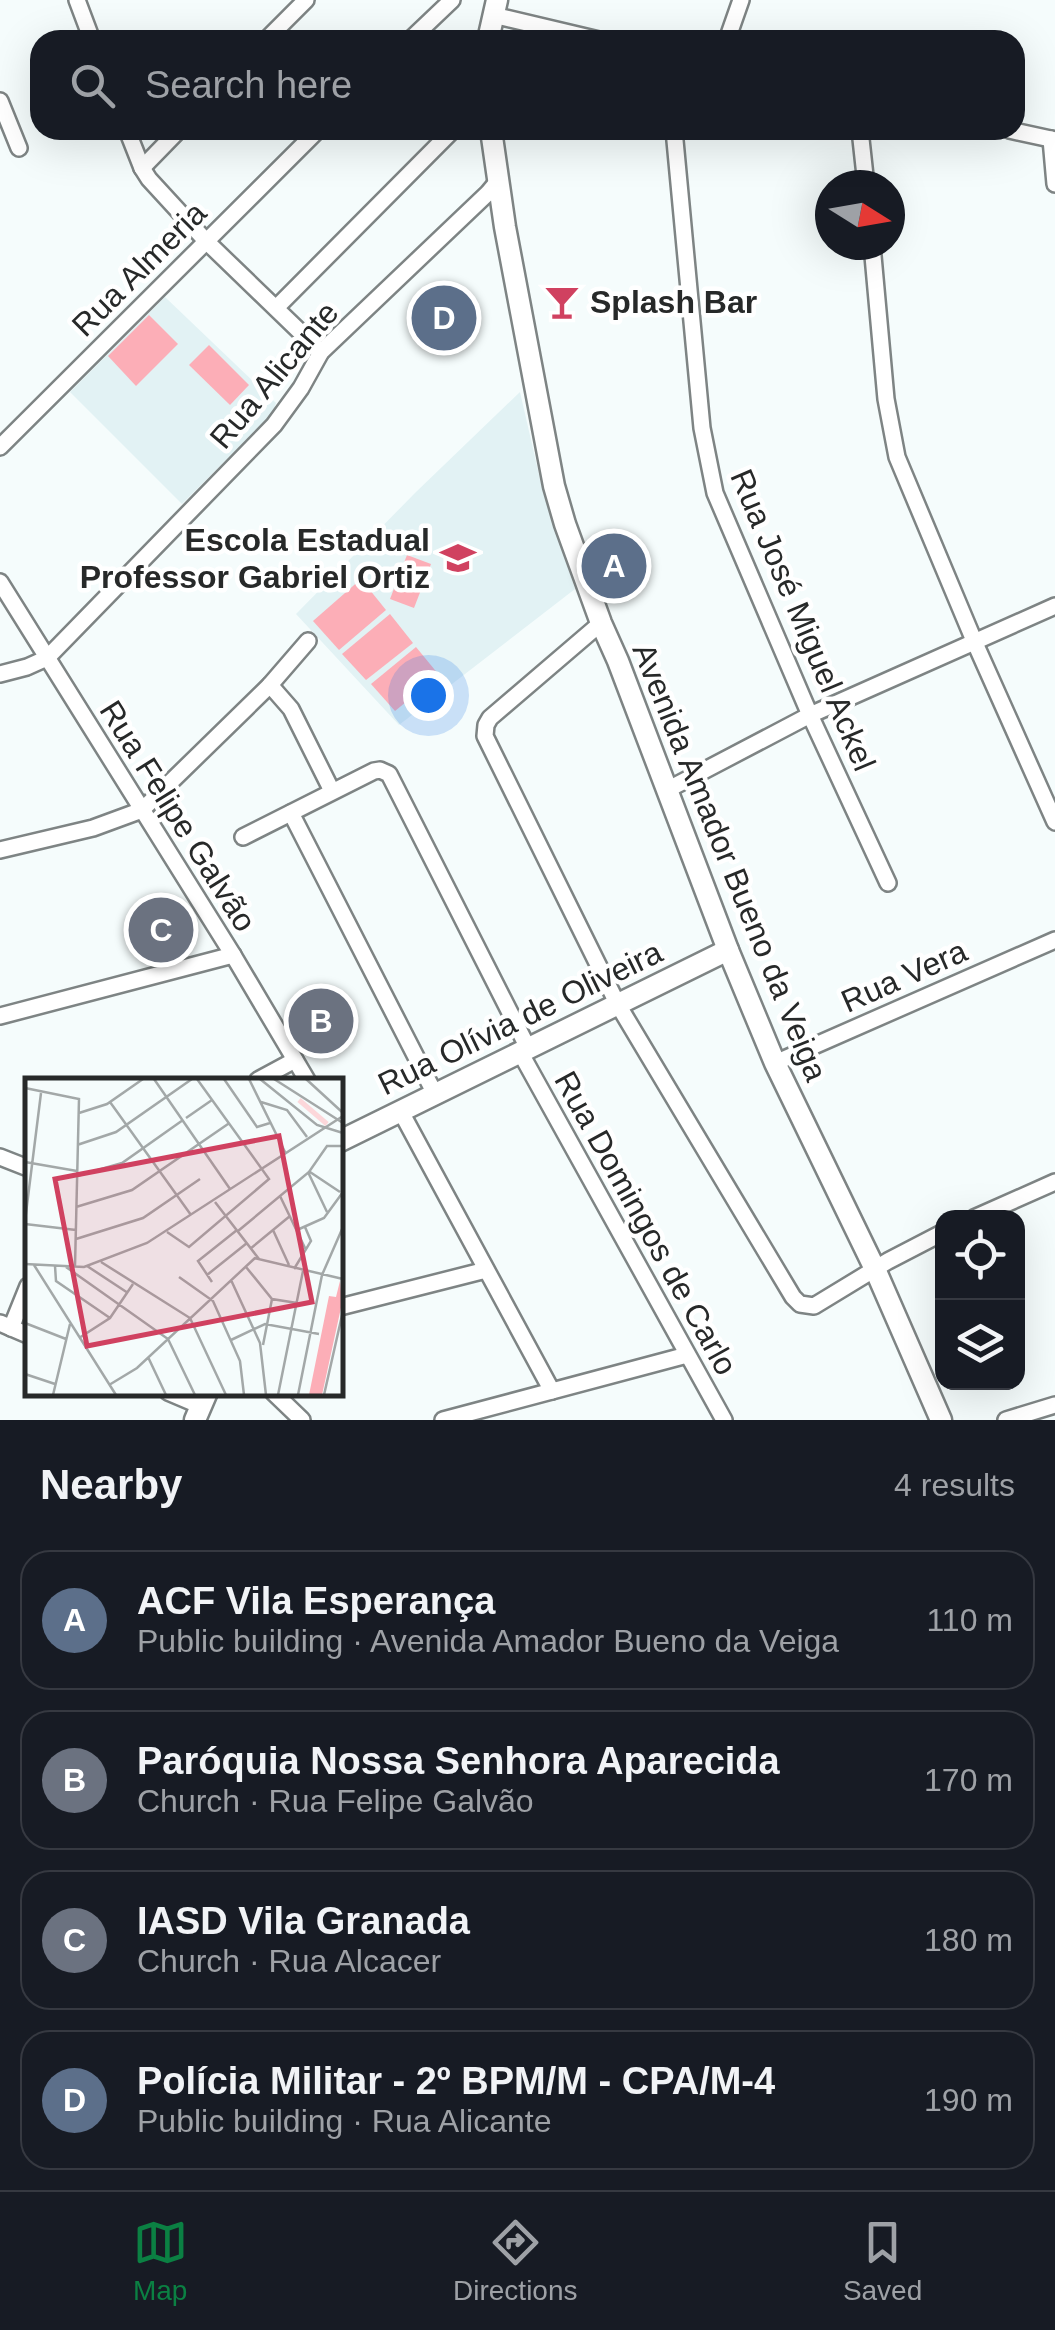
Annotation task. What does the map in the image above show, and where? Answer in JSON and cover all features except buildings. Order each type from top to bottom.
[{"type":"main road","name":"Avenida Amador Bueno da Veiga","points":[[492,140],[554,486],[565,524],[728,950],[776,1063],[876,1268],[942,1420]]},
{"type":"main road","name":"Rua Olívia de Oliveira","points":[[344,1134],[436,1094],[728,950]]},
{"type":"street","points":[[77,0],[88,30]]},
{"type":"street","points":[[276,30],[306,0]]},
{"type":"street","points":[[420,30],[452,0]]},
{"type":"street","points":[[730,30],[740,0]]},
{"type":"street","points":[[495,8],[566,30]]},
{"type":"street","points":[[0,102],[19,148]]},
{"type":"street","points":[[1025,133],[1053,140],[1055,184]]},
{"type":"street","points":[[131,140],[142,168],[206,241],[321,352]]},
{"type":"street","points":[[142,168],[169,140]]},
{"type":"street","name":"Rua Almeria","points":[[0,447],[308,140]]},
{"type":"street","points":[[276,308],[443,140]]},
{"type":"street","name":"Rua José Miguel Ackel","points":[[675,140],[707,461],[715,492],[810,715],[888,883]]},
{"type":"street","points":[[861,140],[864,170]]},
{"type":"street","name":"Rua Alicante","points":[[0,674],[27,668],[47,658],[274,425],[321,352],[498,182]]},
{"type":"street","points":[[873,260],[886,398],[897,457],[1055,822]]},
{"type":"street","name":"Rua Felipe Galvão","points":[[0,582],[306,1078]]},
{"type":"street","points":[[666,790],[810,715],[1055,606]]},
{"type":"street","points":[[601,624],[490,718],[485,730],[617,1004],[800,1304],[814,1306],[935,1238]]},
{"type":"street","points":[[0,850],[93,828],[142,810],[270,685],[308,642]]},
{"type":"street","points":[[243,837],[332,791],[291,709],[270,685]]},
{"type":"street","name":"Rua Domingos de Carlo","points":[[332,791],[374,771],[389,774],[524,1050],[724,1420]]},
{"type":"street","points":[[292,813],[436,1094]]},
{"type":"street","name":"Rua Vera","points":[[776,1063],[1055,940]]},
{"type":"street","points":[[0,1016],[233,955]]},
{"type":"street","points":[[262,1078],[295,1060]]},
{"type":"street","points":[[400,1110],[552,1391]]},
{"type":"street","points":[[0,1157],[25,1167]]},
{"type":"street","points":[[992,1210],[1055,1182]]},
{"type":"street","points":[[342,1306],[486,1270]]},
{"type":"street","points":[[5,1326],[25,1291]]},
{"type":"street","points":[[452,1419],[687,1355]]},
{"type":"street","points":[[175,1395],[201,1406]]},
{"type":"street","points":[[276,1395],[302,1420]]},
{"type":"street","points":[[1006,1420],[1055,1405]]},
{"type":"shaded area","points":[[165,297],[276,403],[272,414],[182,504],[70,392]]},
{"type":"shaded area","points":[[149,315],[178,344],[136,386],[108,356]]},
{"type":"shaded area","points":[[209,345],[249,385],[230,405],[189,365]]},
{"type":"shaded area","name":"Escola Estadual Professor Gabriel Ortiz","points":[[520,392],[543,492],[575,589],[399,725],[296,614]]},
{"type":"shaded area","points":[[407,555],[431,564],[414,608],[390,599]]},
{"type":"shaded area","points":[[361,579],[386,610],[339,650],[313,621]]},
{"type":"shaded area","points":[[390,614],[413,643],[366,680],[342,654]]},
{"type":"shaded area","points":[[416,647],[439,675],[395,711],[371,684]]},
{"type":"place","name":"Splash Bar","points":[[562,302]]},
{"type":"place","name":"Polícia Militar - 2º BPM/M - CPA/M-4","points":[[444,318]]},
{"type":"place","name":"Escola Estadual Professor Gabriel Ortiz","points":[[458,558]]},
{"type":"place","name":"ACF Vila Esperança","points":[[614,566]]},
{"type":"place","name":"IASD Vila Granada","points":[[161,930]]},
{"type":"place","name":"Paróquia Nossa Senhora Aparecida","points":[[321,1021]]}]
